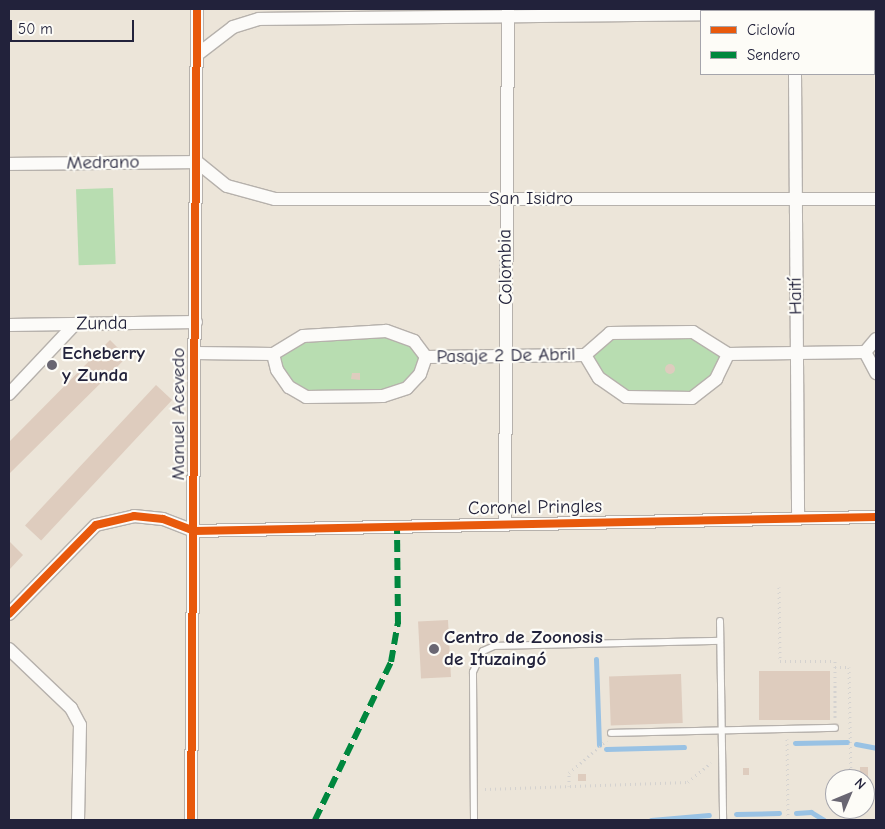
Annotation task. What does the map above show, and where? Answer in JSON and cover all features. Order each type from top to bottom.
[{"type":"street","name":"Manuel Acevedo","points":[[191,820],[197,9]]},
{"type":"street","points":[[198,54],[233,27],[259,19],[508,12],[700,14]]},
{"type":"street","name":"Colombia","points":[[505,524],[507,356],[504,199],[508,12]]},
{"type":"street","name":"Haití","points":[[795,75],[794,200],[798,519]]},
{"type":"street","name":"San Isidro","points":[[197,162],[227,186],[275,199],[876,200]]},
{"type":"street","name":"Medrano","points":[[9,164],[197,162]]},
{"type":"street","name":"Zunda","points":[[9,324],[74,325],[196,322]]},
{"type":"street","points":[[9,394],[74,325]]},
{"type":"street","name":"Pasaje 2 De Abril","points":[[386,331],[414,342],[426,357],[420,374],[399,390],[383,396],[306,397],[289,387],[277,370],[272,354],[303,336],[386,331]]},
{"type":"street","name":"Pasaje 2 De Abril","points":[[426,357],[585,355],[610,333],[693,332],[728,354],[716,379],[692,398],[626,397],[599,378],[585,355]]},
{"type":"street","points":[[728,354],[865,352],[876,339]]},
{"type":"street","points":[[865,352],[876,373]]},
{"type":"street","points":[[195,353],[272,354]]},
{"type":"street","points":[[9,614],[106,520],[134,516],[163,519],[194,531]]},
{"type":"street","name":"Coronel Pringles","points":[[194,531],[876,517]]},
{"type":"street","points":[[9,649],[71,708],[80,725],[78,820]]},
{"type":"lane","points":[[720,622],[723,820]]},
{"type":"lane","points":[[474,820],[473,672],[483,651],[494,646],[720,641]]},
{"type":"lane","points":[[611,733],[835,728]]},
{"type":"path","points":[[779,587],[780,661],[835,661],[835,728]]},
{"type":"path","points":[[835,667],[849,667],[852,769]]},
{"type":"path","points":[[569,786],[569,773],[602,749],[611,733]]},
{"type":"path","points":[[788,820],[787,736],[797,736]]},
{"type":"path","points":[[474,790],[688,782],[722,754]]},
{"type":"green space","points":[[113,188],[116,264],[79,265],[76,189]]},
{"type":"green space","points":[[693,332],[728,354],[716,379],[692,398],[626,397],[585,355],[610,333]]},
{"type":"green space","points":[[403,335],[426,357],[407,388],[306,397],[277,370],[277,348],[289,341]]},
{"type":"building","points":[[110,340],[127,357],[9,474],[9,442]]},
{"type":"building","points":[[668,364],[672,364],[675,369],[674,373],[668,374],[665,371],[665,367]]},
{"type":"building","points":[[352,373],[360,373],[360,380],[351,379]]},
{"type":"building","points":[[156,385],[172,400],[41,540],[25,525]]},
{"type":"building","points":[[9,541],[23,555],[9,570]]},
{"type":"building","name":"Centro de Zoonosis de Ituzaingó","points":[[448,620],[451,677],[421,678],[418,622]]},
{"type":"building","points":[[759,671],[830,671],[830,720],[759,720]]},
{"type":"building","points":[[681,674],[683,723],[611,725],[609,677]]},
{"type":"building","points":[[860,767],[868,767],[868,769],[860,769]]},
{"type":"building","points":[[743,768],[749,768],[749,775],[743,775]]},
{"type":"building","points":[[578,774],[586,774],[586,781],[578,781]]},
{"type":"waterway","points":[[596,659],[599,745]]},
{"type":"waterway","points":[[795,743],[847,742]]},
{"type":"waterway","points":[[856,744],[876,748]]},
{"type":"waterway","points":[[606,749],[684,747]]},
{"type":"waterway","points":[[796,813],[811,812],[824,820]]},
{"type":"waterway","points":[[736,814],[779,813]]},
{"type":"waterway","points":[[651,820],[709,815]]},
{"type":"marked path","points":[[315,820],[391,662],[398,624],[397,527]]},
{"type":"cycle path","points":[[191,820],[197,9]]},
{"type":"cycle path","points":[[9,614],[96,525],[134,516],[163,519],[194,531],[876,517]]},
{"type":"place","name":"Echeberry y Zunda","points":[[52,365]]},
{"type":"place","name":"Centro de Zoonosis de Ituzaingó","points":[[434,649]]}]
